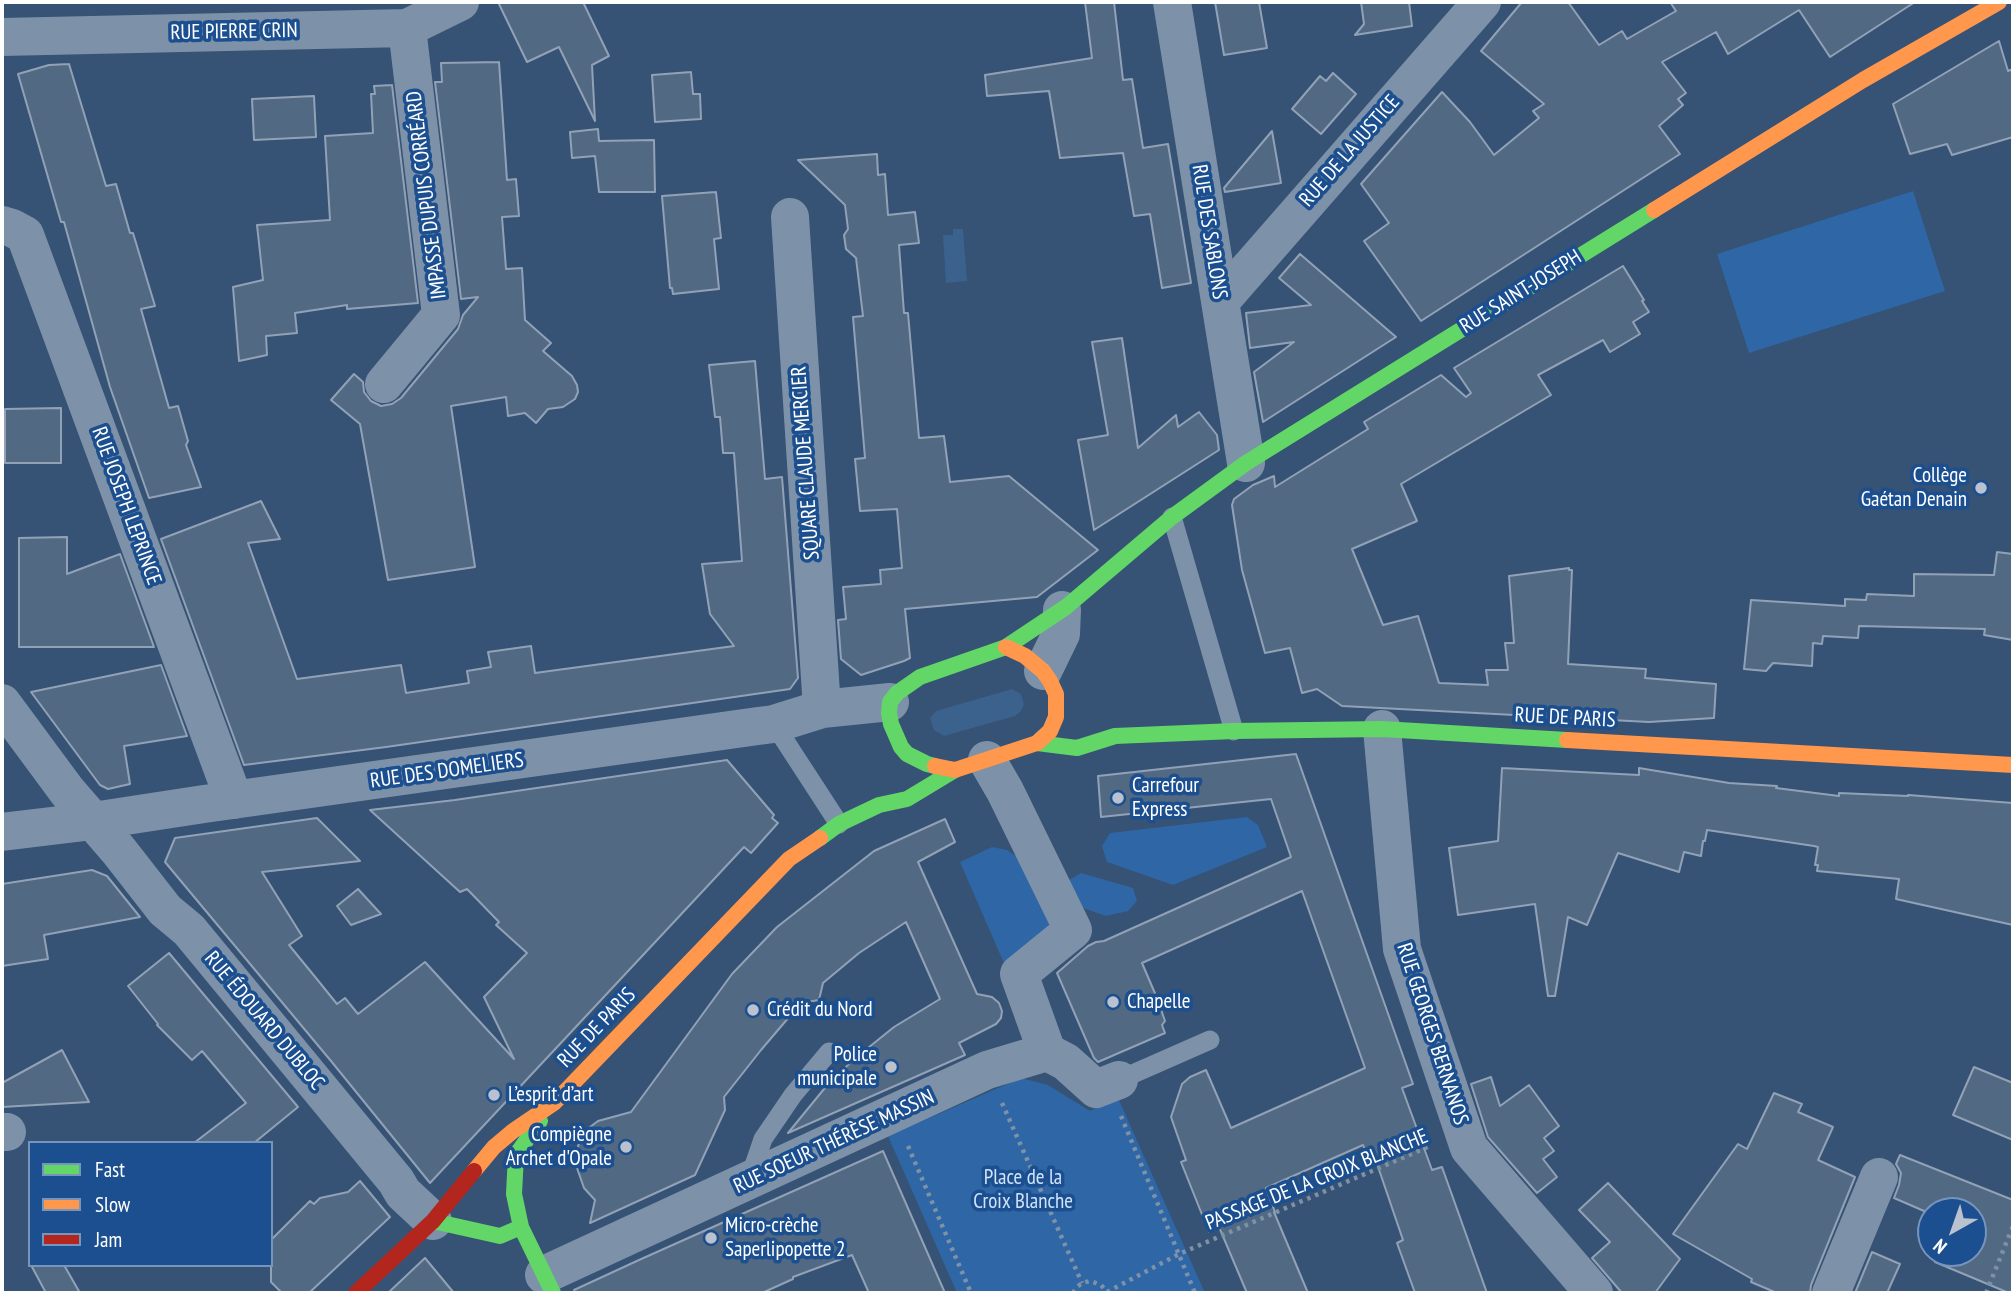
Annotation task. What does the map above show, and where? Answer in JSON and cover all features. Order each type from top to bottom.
[{"type":"street","name":"RUE PIERRE CRIN","points":[[2,37],[407,28],[460,2]]},
{"type":"street","name":"RUE DES SABLONS","points":[[1172,2],[1246,463]]},
{"type":"street","name":"RUE DE LA JUSTICE","points":[[1220,302],[1482,2]]},
{"type":"street","name":"RUE SAINT-JOSEPH","points":[[1006,648],[1062,610],[1172,517],[1246,463],[1863,80],[1998,2]]},
{"type":"street","name":"IMPASSE DUPUIS CORRÉARD","points":[[384,384],[441,315],[407,28]]},
{"type":"street","name":"SQUARE CLAUDE MERCIER","points":[[790,217],[822,709]]},
{"type":"street","name":"RUE JOSEPH LEPRINCE","points":[[2,225],[25,235],[234,800]]},
{"type":"street","points":[[1056,696],[1025,656],[1006,648],[920,677],[897,693],[890,702],[889,713],[904,759],[927,764],[971,765],[1037,743],[1050,731],[1056,717],[1062,610]]},
{"type":"street","name":"RUE DES DOMELIERS","points":[[2,832],[775,724],[822,709],[890,702]]},
{"type":"street","name":"RUE ÉDOUARD DUBLOC","points":[[2,703],[67,791],[165,910],[189,930],[396,1181],[402,1193],[433,1221]]},
{"type":"street","name":"RUE DE PARIS","points":[[1091,724],[1115,736]]},
{"type":"street","name":"RUE DE PARIS","points":[[1037,743],[1077,748],[1115,736],[1382,729],[2013,765]]},
{"type":"street","name":"RUE GEORGES BERNANOS","points":[[1382,729],[1402,949],[1469,1148],[1575,1288]]},
{"type":"street","points":[[971,765],[1005,791],[1073,930],[1019,974],[1047,1052],[1066,1062],[1097,1089],[1113,1082]]},
{"type":"street","name":"RUE DE PARIS","points":[[356,1293],[433,1221],[494,1147],[554,1103],[789,859],[839,824],[879,805],[907,799],[971,765]]},
{"type":"street","points":[[879,805],[890,784]]},
{"type":"street","name":"RUE SOEUR THÉRÈSE MASSIN","points":[[548,1284],[748,1181],[988,1070],[1047,1052]]},
{"type":"street","points":[[548,1284],[521,1227],[514,1194],[516,1156],[554,1103]]},
{"type":"street","points":[[491,1171],[494,1147]]},
{"type":"street","points":[[1831,1293],[1880,1177]]},
{"type":"street","points":[[496,1219],[503,1241]]},
{"type":"street","points":[[433,1221],[503,1241]]},
{"type":"street","points":[[503,1241],[521,1227]]},
{"type":"lane","points":[[1172,517],[1234,731]]},
{"type":"lane","points":[[775,724],[839,824]]},
{"type":"lane","points":[[1113,1082],[1210,1040]]},
{"type":"lane","points":[[748,1181],[763,1139],[793,1095],[829,1052]]},
{"type":"path","points":[[988,1070],[1082,1283]]},
{"type":"path","points":[[1113,1082],[1195,1293]]},
{"type":"path","points":[[894,1115],[971,1293]]},
{"type":"path","name":"PASSAGE DE LA CROIX BLANCHE","points":[[1107,1292],[1179,1254],[1432,1145],[1469,1148]]},
{"type":"path","points":[[1986,1293],[2013,1226]]},
{"type":"path","points":[[1073,1293],[1076,1287],[1090,1281],[1101,1284],[1107,1292]]},
{"type":"green space","points":[[1913,191],[1945,291],[1749,353],[1717,254]]},
{"type":"green space","points":[[1247,817],[1258,825],[1267,847],[1173,885],[1107,862],[1102,846],[1110,833]]},
{"type":"green space","points":[[992,847],[1007,850],[1020,859],[1049,923],[1045,941],[1006,968],[960,862]]},
{"type":"green space","points":[[1081,873],[1133,888],[1137,901],[1128,911],[1106,916],[1069,903],[1068,881]]},
{"type":"green space","name":"Place de la Croix Blanche","points":[[1021,1078],[1048,1085],[1090,1111],[1118,1098],[1205,1293],[957,1293],[888,1136]]},
{"type":"shaded area","points":[[953,229],[963,229],[967,281],[946,283],[943,235],[953,235]]},
{"type":"shaded area","points":[[1012,689],[1021,694],[1024,704],[1015,716],[944,736],[934,730],[930,718],[936,711]]},
{"type":"building","points":[[498,2],[583,2],[609,56],[592,65],[595,121],[559,47],[527,62]]},
{"type":"building","points":[[1085,2],[1114,2],[1123,80],[1132,79],[1143,148],[1168,144],[1191,283],[1162,288],[1150,214],[1134,216],[1123,153],[1060,158],[1049,91],[987,96],[985,75],[1092,58]]},
{"type":"building","points":[[1215,2],[1259,2],[1267,48],[1224,55]]},
{"type":"building","points":[[1361,2],[1409,2],[1412,26],[1355,35],[1364,24]]},
{"type":"building","points":[[1522,2],[1568,2],[1599,45],[1622,31],[1627,39],[1676,11],[1670,2],[1915,2],[1830,57],[1799,10],[1728,54],[1716,32],[1662,62],[1686,93],[1678,99],[1683,105],[1659,126],[1680,154],[1421,321],[1364,241],[1389,223],[1361,184],[1442,92],[1470,122],[1494,155],[1539,118],[1533,111],[1544,104],[1481,51]]},
{"type":"building","points":[[1999,41],[2008,71],[2013,69],[2013,137],[1952,155],[1947,144],[1910,154],[1893,104]]},
{"type":"building","points":[[499,62],[507,180],[516,179],[519,216],[502,217],[506,269],[522,268],[525,320],[551,343],[543,351],[572,376],[578,392],[575,399],[563,407],[548,409],[536,423],[525,413],[508,416],[506,397],[451,406],[475,567],[388,580],[360,424],[331,400],[354,374],[363,382],[364,392],[371,401],[381,406],[392,404],[401,398],[458,329],[463,315],[478,297],[461,299],[435,82],[442,82],[441,63]]},
{"type":"building","points":[[69,64],[106,186],[116,184],[130,233],[133,233],[155,306],[141,309],[169,408],[178,406],[188,441],[186,445],[201,487],[149,498],[110,387],[64,222],[61,222],[18,74],[49,65]]},
{"type":"building","points":[[691,72],[693,94],[700,94],[701,119],[655,122],[652,75]]},
{"type":"building","points":[[1333,73],[1356,94],[1321,134],[1292,109],[1320,76],[1326,81]]},
{"type":"building","points":[[392,85],[418,303],[347,309],[347,305],[295,313],[297,333],[266,336],[267,355],[239,361],[233,287],[263,280],[257,225],[330,220],[325,136],[373,133],[371,94],[375,94],[374,86]]},
{"type":"building","points":[[314,96],[316,137],[254,140],[252,99]]},
{"type":"building","points":[[598,129],[599,141],[654,140],[655,192],[599,192],[595,156],[572,158],[570,132]]},
{"type":"building","points":[[1272,131],[1281,183],[1225,192],[1224,188]]},
{"type":"building","points":[[877,154],[878,175],[885,174],[888,215],[915,212],[919,243],[899,245],[919,438],[944,436],[950,482],[1009,476],[1098,550],[1037,597],[905,609],[910,658],[861,675],[841,659],[838,620],[846,619],[843,587],[881,584],[880,570],[902,568],[897,509],[860,511],[855,459],[865,458],[853,317],[863,316],[856,258],[846,249],[844,235],[848,229],[845,205],[798,160]]},
{"type":"building","points":[[716,192],[721,238],[714,239],[719,289],[673,294],[670,288],[662,196]]},
{"type":"building","points":[[1300,254],[1396,337],[1263,422],[1254,372],[1294,342],[1250,348],[1246,313],[1311,305],[1279,278]]},
{"type":"building","points":[[1623,266],[1649,312],[1633,322],[1640,334],[1610,352],[1603,340],[1538,375],[1551,395],[1401,484],[1417,521],[1352,549],[1383,625],[1418,616],[1439,683],[1488,685],[1486,670],[1508,670],[1505,643],[1514,643],[1509,576],[1569,568],[1572,570],[1568,664],[1646,669],[1645,678],[1716,684],[1714,718],[1649,722],[1342,706],[1317,689],[1302,693],[1290,648],[1265,653],[1242,570],[1232,505],[1234,499],[1253,485],[1274,476],[1275,487],[1368,429],[1364,422],[1441,375],[1466,397],[1471,393],[1454,368]]},
{"type":"building","points":[[1122,338],[1138,448],[1176,415],[1178,427],[1199,412],[1217,435],[1219,450],[1094,530],[1078,440],[1108,435],[1092,342]]},
{"type":"building","points":[[755,361],[765,479],[782,477],[798,678],[790,689],[244,765],[161,539],[261,501],[280,539],[248,543],[297,679],[401,665],[406,693],[469,683],[467,671],[491,667],[488,652],[531,646],[535,673],[734,646],[710,614],[702,564],[742,561],[734,453],[723,453],[720,417],[715,417],[709,365]]},
{"type":"building","points":[[61,408],[61,463],[5,463],[5,409]]},
{"type":"building","points":[[67,537],[67,574],[120,554],[154,647],[19,647],[19,538]]},
{"type":"building","points":[[1997,552],[2013,554],[2013,640],[1984,635],[1985,629],[1859,626],[1858,638],[1823,636],[1822,644],[1813,643],[1812,666],[1773,663],[1766,671],[1744,669],[1751,600],[1845,606],[1845,599],[1866,600],[1867,594],[1914,596],[1914,574],[1994,575]]},
{"type":"building","points":[[161,665],[187,736],[124,746],[130,784],[108,789],[100,785],[31,692]]},
{"type":"building","points":[[1296,754],[1413,1084],[1402,1088],[1432,1170],[1442,1167],[1487,1293],[1415,1293],[1397,1243],[1403,1240],[1375,1158],[1369,1161],[1363,1145],[1266,1188],[1308,1293],[1247,1293],[1219,1227],[1209,1232],[1181,1162],[1186,1160],[1171,1117],[1182,1084],[1206,1070],[1231,1128],[1365,1068],[1302,891],[1142,963],[1165,1021],[1162,1025],[1165,1033],[1098,1062],[1057,973],[1096,942],[1104,941],[1291,857],[1271,799],[1101,817],[1098,776]]},
{"type":"building","points":[[727,760],[778,823],[751,853],[744,847],[430,1183],[165,862],[175,838],[317,818],[360,861],[262,872],[302,936],[289,945],[337,1004],[345,998],[358,1014],[425,962],[514,1059],[484,997],[527,953],[496,925],[499,922],[467,889],[460,892],[370,810]]},
{"type":"building","points":[[1502,768],[1639,775],[1639,768],[1729,783],[1777,786],[1776,788],[1839,796],[1839,793],[1908,795],[2013,803],[2013,925],[1896,899],[1899,879],[1817,871],[1818,865],[1815,865],[1818,847],[1707,830],[1701,856],[1684,852],[1679,872],[1618,853],[1587,925],[1568,917],[1555,996],[1548,996],[1535,904],[1458,915],[1449,848],[1498,841]]},
{"type":"building","points":[[945,819],[955,842],[918,862],[977,994],[992,997],[999,1003],[1001,1018],[996,1024],[959,1043],[965,1055],[788,1133],[824,1089],[853,1060],[894,1027],[940,999],[906,922],[859,953],[823,983],[819,1000],[801,1003],[761,1050],[724,1097],[725,1110],[695,1175],[590,1223],[595,1200],[584,1188],[577,1168],[578,1146],[586,1130],[598,1121],[631,1112],[732,974],[777,927],[874,851]]},
{"type":"building","points":[[92,870],[107,876],[140,917],[44,935],[48,959],[2,966],[2,884]]},
{"type":"building","points":[[358,889],[381,914],[351,925],[337,906]]},
{"type":"building","points":[[169,953],[298,1107],[256,1141],[197,1141],[246,1103],[202,1051],[192,1060],[157,1025],[128,986]]},
{"type":"building","points":[[62,1050],[89,1102],[2,1107],[2,1083]]},
{"type":"building","points":[[1974,1067],[2013,1083],[2013,1140],[1953,1115]]},
{"type":"building","points":[[1491,1077],[1500,1106],[1529,1085],[1559,1126],[1544,1138],[1554,1151],[1543,1159],[1557,1177],[1537,1193],[1488,1137],[1471,1084]]},
{"type":"building","points":[[1774,1093],[1802,1104],[1798,1112],[1833,1127],[1818,1160],[1855,1177],[1810,1293],[1777,1293],[1751,1282],[1752,1279],[1673,1234],[1738,1144],[1747,1149]]},
{"type":"building","points":[[883,1151],[945,1293],[869,1293],[852,1255],[793,1277],[762,1293],[575,1293],[574,1290],[639,1260]]},
{"type":"building","points":[[1900,1155],[2013,1200],[2013,1293],[1947,1267],[1987,1267],[1987,1197],[1917,1197],[1917,1208],[1894,1198],[1901,1173],[1896,1164]]},
{"type":"building","points":[[360,1181],[390,1217],[309,1293],[282,1293],[271,1282],[273,1238],[310,1201],[314,1204],[320,1198],[348,1192]]},
{"type":"building","points":[[1608,1183],[1680,1259],[1655,1293],[1622,1293],[1592,1258],[1610,1242],[1579,1210]]},
{"type":"building","points":[[1872,1252],[1900,1264],[1887,1293],[1855,1293]]},
{"type":"building","points":[[425,1258],[454,1293],[388,1293]]},
{"type":"building","points":[[32,1267],[65,1267],[80,1293],[46,1293]]},
{"type":"traffic: fast","points":[[1006,647],[1066,607],[1172,517],[1246,463],[1654,210]]},
{"type":"traffic: fast","points":[[935,766],[907,754],[901,747],[891,724],[890,702],[897,693],[920,677],[1006,647]]},
{"type":"traffic: fast","points":[[1037,743],[1077,748],[1115,736],[1382,729],[1567,740]]},
{"type":"traffic: fast","points":[[820,838],[839,824],[879,805],[907,799],[955,770]]},
{"type":"traffic: fast","points":[[540,1121],[516,1155],[514,1194],[521,1227],[553,1293]]},
{"type":"traffic: fast","points":[[433,1221],[500,1236],[521,1227]]},
{"type":"traffic: slow","points":[[1654,210],[1863,80],[1999,2]]},
{"type":"traffic: slow","points":[[935,766],[955,770],[1037,743],[1050,731],[1056,717],[1056,694],[1050,681],[1043,671],[1025,656],[1006,647]]},
{"type":"traffic: slow","points":[[1567,740],[2013,765]]},
{"type":"traffic: slow","points":[[474,1171],[494,1147],[554,1103],[789,859],[820,838]]},
{"type":"traffic: jam","points":[[356,1293],[433,1221],[474,1171]]},
{"type":"place","name":"Collège Gaétan Denain","points":[[1981,488]]},
{"type":"place","name":"Carrefour Express","points":[[1118,798]]},
{"type":"place","name":"Chapelle","points":[[1113,1002]]},
{"type":"place","name":"Crédit du Nord","points":[[753,1010]]},
{"type":"place","name":"Police municipale","points":[[891,1067]]},
{"type":"place","name":"L’esprit d’art","points":[[494,1095]]},
{"type":"place","name":"Compiègne Archet d'Opale","points":[[626,1147]]},
{"type":"place","name":"Micro-crèche Saperlipopette 2","points":[[711,1238]]}]
